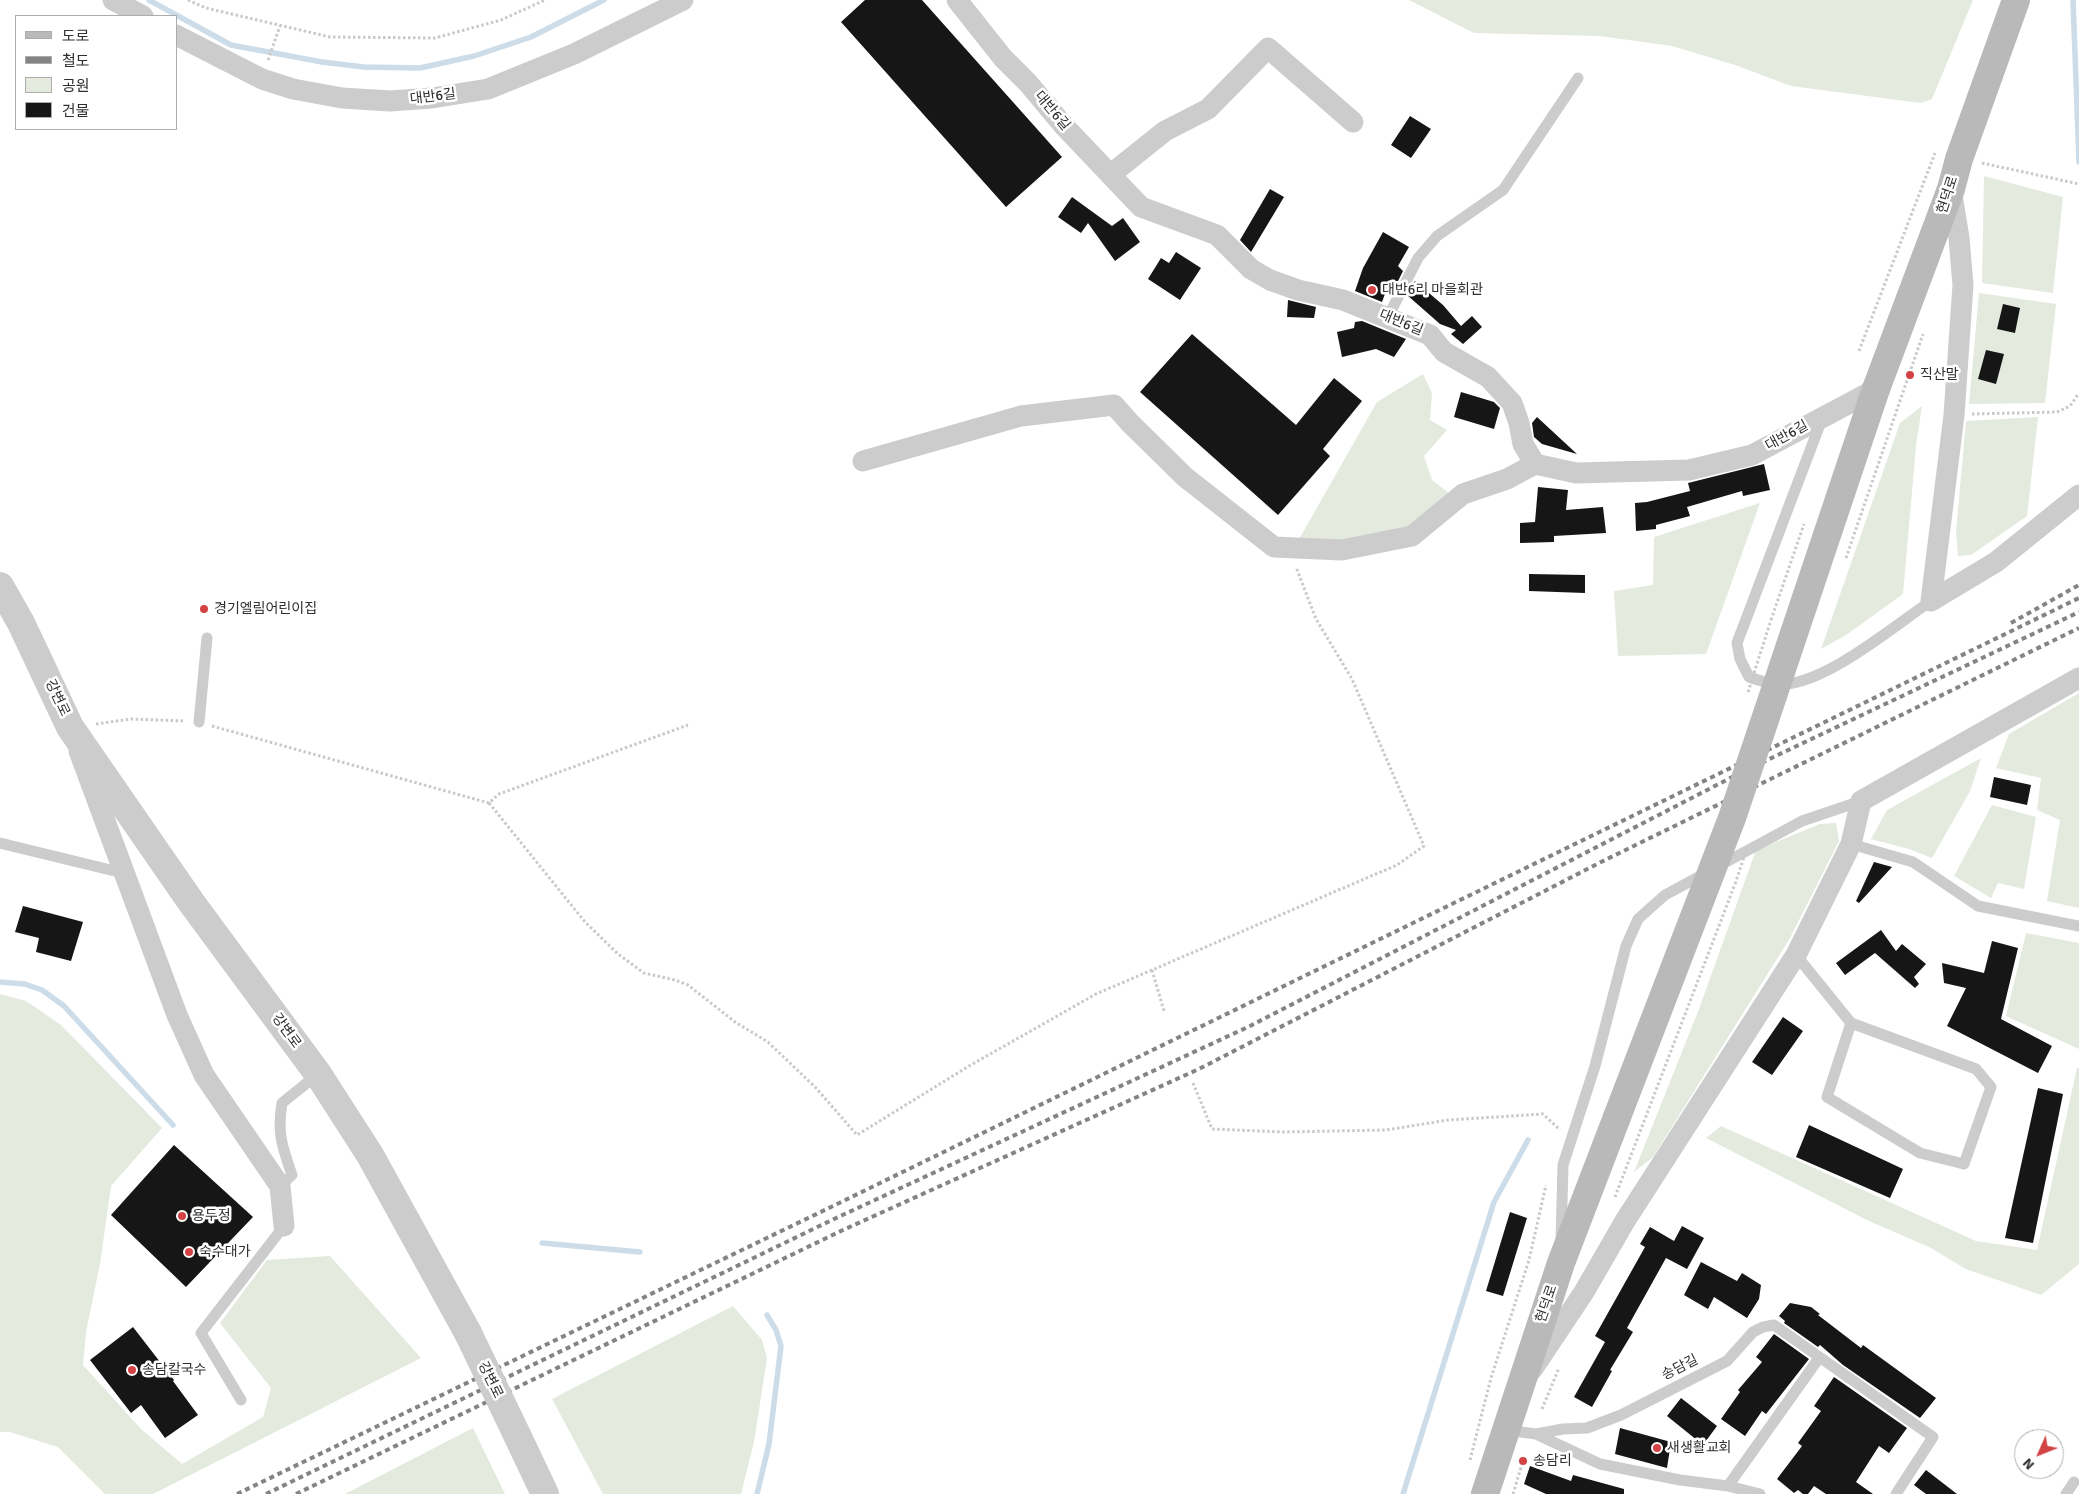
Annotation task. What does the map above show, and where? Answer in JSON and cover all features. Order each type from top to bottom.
[{"type":"main road","name":"현덕로","points":[[1485,1494],[1561,1263],[1732,818],[1876,389],[1952,189],[1948,154],[2016,0]]},
{"type":"street","points":[[113,0],[141,15]]},
{"type":"street","name":"대반6길","points":[[178,35],[262,79],[293,89],[342,98],[390,101],[432,98],[488,90],[574,54],[683,0]]},
{"type":"street","name":"대반6길","points":[[957,0],[1003,58],[1028,82],[1064,126],[1141,207],[1217,235],[1251,268],[1270,280],[1298,290],[1343,300],[1430,335],[1444,352],[1488,377],[1512,403],[1519,423],[1523,444],[1535,464],[1576,473],[1688,470],[1752,455],[1876,389]]},
{"type":"street","points":[[1110,175],[1165,131],[1208,109],[1268,48],[1353,122]]},
{"type":"street","points":[[1931,601],[1954,415],[1963,285],[1952,189]]},
{"type":"street","points":[[863,461],[1021,416],[1114,405],[1185,477],[1274,547],[1342,550],[1412,536],[1463,494],[1507,479],[1535,464]]},
{"type":"street","points":[[1931,601],[1996,562],[2079,495]]},
{"type":"street","name":"강변로","points":[[0,586],[21,623],[70,727],[191,902],[318,1074],[370,1155],[468,1333],[546,1494]]},
{"type":"street","points":[[1518,1390],[1584,1292],[1626,1221],[1796,955],[1851,844],[1861,801],[2079,678]]},
{"type":"street","points":[[70,727],[177,1015],[204,1075],[280,1186],[284,1226]]},
{"type":"lane","points":[[1388,317],[1418,258],[1436,236],[1503,190],[1578,78]]},
{"type":"lane","points":[[1823,416],[1737,643],[1740,659],[1749,677],[1766,683],[1786,684],[1810,678],[1841,663],[1931,601]]},
{"type":"lane","points":[[199,722],[207,638]]},
{"type":"lane","points":[[1561,1263],[1560,1212],[1563,1165],[1595,1066],[1626,946],[1638,919],[1665,895],[1802,821],[1861,801]]},
{"type":"lane","points":[[0,843],[123,873]]},
{"type":"lane","points":[[1851,844],[1913,862],[1978,906],[2079,926]]},
{"type":"lane","points":[[1796,955],[1851,1023],[1976,1069],[1991,1087],[1964,1164],[1920,1153],[1827,1097],[1851,1023]]},
{"type":"lane","points":[[280,1186],[292,1175],[283,1148],[279,1123],[282,1103],[318,1074]]},
{"type":"lane","points":[[240,1400],[200,1333],[284,1226]]},
{"type":"lane","name":"송담길","points":[[1536,1434],[1563,1429],[1587,1428],[1621,1415],[1727,1361],[1754,1332],[1763,1327],[1774,1325],[1818,1358],[1933,1437],[1896,1494]]},
{"type":"lane","points":[[1728,1486],[1818,1358]]},
{"type":"lane","name":"송담길","points":[[1506,1430],[1536,1434],[1600,1464],[1680,1480],[1728,1486],[1760,1494]]},
{"type":"lane","points":[[2066,1494],[2074,1482]]},
{"type":"path","points":[[188,0],[206,8],[330,37],[435,38],[502,20],[545,0]]},
{"type":"path","points":[[262,79],[280,26]]},
{"type":"path","points":[[1859,351],[1948,154],[2079,184]]},
{"type":"path","points":[[1843,566],[1924,333]]},
{"type":"path","points":[[1954,415],[2057,412],[2070,406],[2079,393]]},
{"type":"path","points":[[70,727],[131,719],[199,722],[489,802],[585,922],[618,954],[644,973],[688,985],[735,1022],[768,1042],[816,1088],[857,1135],[970,1066],[1096,994],[1397,865],[1424,846],[1352,679],[1316,619],[1296,568],[1274,547]]},
{"type":"path","points":[[489,802],[499,794],[688,725]]},
{"type":"path","points":[[1612,1206],[1735,884]]},
{"type":"path","points":[[1152,970],[1164,1011]]},
{"type":"path","points":[[1193,1083],[1212,1128],[1282,1132],[1386,1130],[1448,1120],[1542,1114],[1572,1141]]},
{"type":"path","points":[[1468,1468],[1475,1434],[1491,1378],[1529,1260],[1546,1183]]},
{"type":"path","points":[[1513,1494],[1524,1461]]},
{"type":"green space","points":[[1409,0],[1973,0],[1932,99],[1921,103],[1791,86],[1735,65],[1672,46],[1600,36],[1474,33]]},
{"type":"green space","points":[[1984,176],[2063,197],[2053,293],[1982,283]]},
{"type":"green space","points":[[1979,293],[2056,304],[2045,403],[1969,404]]},
{"type":"green space","points":[[1423,374],[1432,393],[1430,420],[1447,430],[1424,456],[1432,480],[1450,494],[1410,530],[1339,544],[1298,541],[1377,402]]},
{"type":"green space","points":[[1922,406],[1916,446],[1903,594],[1846,635],[1821,649],[1900,423]]},
{"type":"green space","points":[[2038,417],[2027,516],[1971,555],[1958,556],[1956,532],[1966,421]]},
{"type":"green space","points":[[1760,503],[1706,654],[1618,656],[1614,591],[1653,585],[1654,537]]},
{"type":"green space","points":[[2079,693],[2079,908],[2047,901],[2060,820],[2037,810],[2041,778],[1996,768],[2009,734]]},
{"type":"green space","points":[[1981,758],[1970,791],[1932,858],[1909,849],[1871,839],[1887,810]]},
{"type":"green space","points":[[1992,805],[2036,817],[2024,889],[1998,883],[1991,898],[1954,876]]},
{"type":"green space","points":[[1836,823],[1839,841],[1790,938],[1653,1157],[1634,1172],[1699,1009],[1756,850],[1820,824]]},
{"type":"green space","points":[[2026,933],[2079,943],[2079,1049],[2006,1016]]},
{"type":"green space","points":[[0,994],[26,1001],[61,1025],[162,1128],[111,1186],[100,1264],[86,1332],[83,1365],[141,1429],[182,1464],[263,1417],[271,1388],[220,1323],[267,1260],[330,1256],[421,1358],[153,1494],[105,1494],[58,1447],[10,1432],[0,1432]]},
{"type":"green space","points":[[2077,1068],[2079,1068],[2079,1264],[2041,1295],[1966,1269],[1929,1247],[1869,1221],[1706,1138],[1721,1126],[1976,1241],[2037,1250]]},
{"type":"green space","points":[[733,1306],[762,1340],[767,1358],[754,1442],[741,1494],[603,1494],[552,1399]]},
{"type":"green space","points":[[473,1428],[505,1494],[345,1494]]},
{"type":"building","points":[[865,0],[922,0],[1062,157],[1006,207],[841,22]]},
{"type":"building","points":[[1410,116],[1431,129],[1411,158],[1391,145]]},
{"type":"building","points":[[1270,189],[1284,197],[1251,252],[1240,240]]},
{"type":"building","points":[[1072,197],[1112,226],[1123,218],[1140,242],[1115,261],[1088,223],[1081,233],[1058,217]]},
{"type":"building","points":[[1383,232],[1409,247],[1398,266],[1403,271],[1396,285],[1390,280],[1382,302],[1355,291],[1363,268]]},
{"type":"building","points":[[1176,252],[1201,268],[1180,300],[1148,279],[1161,258],[1169,263]]},
{"type":"building","points":[[1415,281],[1443,305],[1461,326],[1472,316],[1482,327],[1463,344],[1451,334],[1456,330],[1440,324],[1407,295]]},
{"type":"building","points":[[1288,300],[1316,307],[1314,318],[1287,317]]},
{"type":"building","points":[[2003,304],[2020,308],[2015,333],[1997,329]]},
{"type":"building","points":[[1362,321],[1406,339],[1394,357],[1376,349],[1342,357],[1337,332],[1354,328],[1355,322]]},
{"type":"building","points":[[1192,334],[1296,425],[1334,378],[1362,401],[1323,449],[1330,456],[1278,515],[1140,392]]},
{"type":"building","points":[[1986,350],[2004,354],[1996,384],[1978,379]]},
{"type":"building","points":[[1461,392],[1494,402],[1500,408],[1494,429],[1454,417]]},
{"type":"building","points":[[1537,417],[1577,454],[1542,444],[1534,437],[1532,423]]},
{"type":"building","points":[[1764,464],[1770,490],[1743,496],[1742,491],[1687,507],[1690,516],[1656,525],[1656,529],[1636,531],[1635,503],[1647,502],[1690,491],[1688,483]]},
{"type":"building","points":[[1538,487],[1568,490],[1566,510],[1603,507],[1606,533],[1554,536],[1554,542],[1520,543],[1520,523],[1535,522]]},
{"type":"building","points":[[1529,574],[1585,575],[1585,593],[1529,591]]},
{"type":"building","points":[[1994,777],[2031,785],[2027,805],[1990,797]]},
{"type":"building","points":[[1874,862],[1892,867],[1859,903],[1856,901]]},
{"type":"building","points":[[23,906],[83,922],[71,961],[36,952],[39,938],[15,932]]},
{"type":"building","points":[[1881,930],[1896,951],[1902,944],[1926,964],[1914,977],[1919,984],[1915,988],[1875,953],[1845,975],[1836,963]]},
{"type":"building","points":[[1992,941],[2018,948],[2001,1019],[2052,1046],[2038,1073],[1947,1026],[1966,988],[1944,983],[1942,963],[1984,973]]},
{"type":"building","points":[[1783,1017],[1803,1031],[1772,1075],[1752,1062]]},
{"type":"building","points":[[2038,1088],[2063,1094],[2033,1243],[2005,1238]]},
{"type":"building","points":[[1809,1125],[1903,1169],[1890,1198],[1796,1157]]},
{"type":"building","name":"용두정","points":[[174,1145],[253,1217],[186,1287],[111,1215]]},
{"type":"building","points":[[1510,1212],[1527,1218],[1503,1296],[1486,1291]]},
{"type":"building","points":[[1682,1226],[1704,1238],[1687,1269],[1666,1258],[1627,1328],[1633,1332],[1610,1370],[1612,1371],[1592,1407],[1574,1397],[1605,1342],[1595,1336],[1645,1247],[1640,1244],[1650,1227],[1674,1241]]},
{"type":"building","points":[[1701,1262],[1737,1281],[1742,1273],[1761,1285],[1759,1299],[1747,1318],[1714,1297],[1708,1309],[1684,1295]]},
{"type":"building","points":[[1790,1303],[1811,1307],[1820,1314],[1818,1315],[1861,1348],[1863,1345],[1936,1398],[1920,1418],[1843,1365],[1820,1345],[1818,1347],[1784,1323],[1785,1321],[1779,1316]]},
{"type":"building","name":"송담칼국수","points":[[133,1327],[198,1415],[165,1438],[141,1405],[131,1413],[90,1360]]},
{"type":"building","points":[[1774,1334],[1809,1359],[1766,1414],[1762,1411],[1745,1436],[1721,1419],[1740,1392],[1738,1390],[1762,1362],[1756,1357]]},
{"type":"building","points":[[1834,1377],[1907,1428],[1889,1453],[1879,1446],[1856,1482],[1873,1494],[1826,1494],[1814,1486],[1808,1494],[1803,1494],[1798,1490],[1794,1493],[1777,1479],[1802,1446],[1798,1443],[1821,1411],[1814,1406]]},
{"type":"building","points":[[1681,1398],[1717,1426],[1703,1445],[1667,1416]]},
{"type":"building","points":[[1620,1428],[1671,1442],[1667,1468],[1615,1454]]},
{"type":"building","points":[[1530,1466],[1571,1481],[1573,1475],[1624,1489],[1624,1494],[1546,1494],[1524,1484]]},
{"type":"building","points":[[1926,1470],[1957,1494],[1926,1494],[1914,1485]]},
{"type":"waterway","points":[[149,0],[176,15]]},
{"type":"waterway","points":[[178,16],[231,45],[322,62],[364,67],[420,68],[474,56],[531,37],[604,0]]},
{"type":"waterway","points":[[2073,0],[2079,162]]},
{"type":"waterway","points":[[0,982],[25,984],[42,990],[64,1006],[173,1125]]},
{"type":"waterway","points":[[1403,1494],[1494,1202],[1528,1140]]},
{"type":"waterway","points":[[542,1243],[640,1252]]},
{"type":"waterway","points":[[757,1494],[769,1444],[781,1346],[776,1330],[767,1315]]},
{"type":"railway","points":[[2011,623],[2079,585]]},
{"type":"railway","points":[[237,1494],[831,1207],[2079,598]]},
{"type":"railway","points":[[266,1494],[834,1219],[1250,1026],[1742,772],[2079,612]]},
{"type":"railway","points":[[296,1494],[843,1230],[1199,1069],[1601,862],[2079,628]]},
{"type":"place","name":"대반6리 마을회관","points":[[1372,290]]},
{"type":"place","name":"직산말","points":[[1910,375]]},
{"type":"place","name":"경기엘림어린이집","points":[[204,609]]},
{"type":"place","name":"용두정","points":[[182,1216]]},
{"type":"place","name":"숙수대가","points":[[189,1252]]},
{"type":"place","name":"송담칼국수","points":[[132,1370]]},
{"type":"place","name":"새생활교회","points":[[1657,1448]]},
{"type":"place","name":"송담리","points":[[1523,1461]]}]
